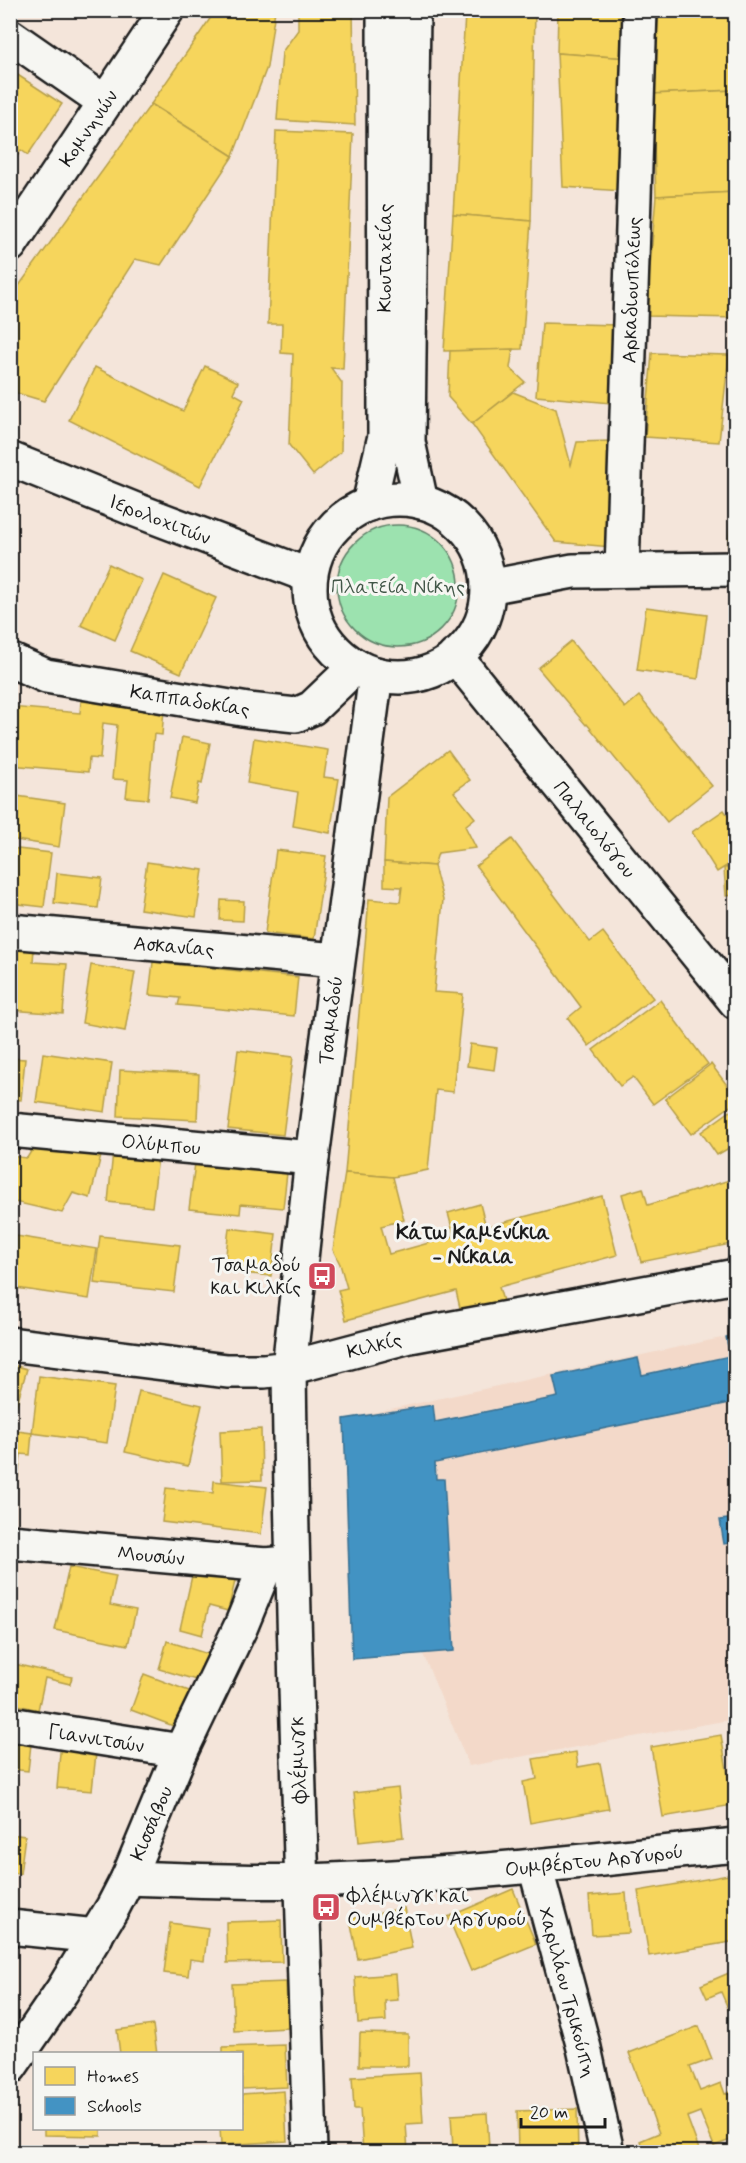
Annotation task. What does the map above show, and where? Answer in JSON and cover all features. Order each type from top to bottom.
[{"type":"street","name":"Κομνηνών","points":[[10,245],[167,10]]},
{"type":"street","name":"Κιουταχείας","points":[[369,504],[385,436],[384,10]]},
{"type":"street","name":"Κιουταχείας","points":[[413,10],[408,442],[421,502]]},
{"type":"street","name":"Αρκαδιουπόλεως","points":[[622,570],[640,10]]},
{"type":"street","points":[[10,36],[105,102]]},
{"type":"street","name":"Ιερολοχιτών","points":[[10,459],[310,576]]},
{"type":"street","points":[[395,499],[421,502],[453,517],[469,533],[481,553],[488,587],[485,610],[471,640],[455,656],[440,666],[424,673],[400,677],[366,670],[331,645],[319,628],[310,597],[310,576],[320,545],[333,527],[350,513],[369,504],[395,499]]},
{"type":"street","points":[[488,587],[564,572],[735,569]]},
{"type":"street","name":"Παλαιολόγου","points":[[455,656],[730,988]]},
{"type":"street","name":"Καππαδοκίας","points":[[10,660],[46,676],[248,710],[296,715],[312,708],[366,670]]},
{"type":"street","name":"Τσαμαδού","points":[[289,1368],[337,960],[366,670]]},
{"type":"street","name":"Ασκανίας","points":[[10,931],[337,960]]},
{"type":"street","name":"Ολύμπου","points":[[10,1130],[312,1158]]},
{"type":"street","name":"Κιλκίς","points":[[10,1344],[226,1371],[264,1371],[289,1368],[410,1336],[735,1276]]},
{"type":"street","name":"Φλέμινγκ","points":[[289,1368],[279,1564],[303,1881],[310,2152]]},
{"type":"street","name":"Μουσών","points":[[10,1542],[279,1564]]},
{"type":"street","name":"Κισσάβου","points":[[10,2067],[62,1991],[128,1878],[181,1751],[241,1626],[279,1564]]},
{"type":"street","name":"Γιαννιτσών","points":[[10,1724],[181,1751]]},
{"type":"street","name":"Ουμβέρτου Αργυρού","points":[[128,1878],[303,1881],[436,1875],[735,1845]]},
{"type":"street","name":"Χαριλάου Τρικούπη","points":[[535,1866],[584,2048],[607,2152]]},
{"type":"street","points":[[10,1927],[96,1936]]},
{"type":"shaded area","points":[[735,1335],[735,1719],[469,1766],[423,1654],[352,1659],[344,1419]]},
{"type":"green space","name":"Πλατεία Νίκης","points":[[398,525],[421,530],[441,543],[454,563],[459,586],[454,609],[441,629],[421,642],[398,647],[375,642],[355,629],[342,609],[337,586],[342,563],[355,543],[375,530]]},
{"type":"building: Homes","points":[[216,10],[275,10],[267,67],[233,156],[151,104]]},
{"type":"building: Homes","points":[[298,10],[353,10],[355,125],[277,120],[282,52],[298,30]]},
{"type":"building: Homes","points":[[465,10],[540,10],[540,11],[465,14]]},
{"type":"building: Homes","points":[[558,10],[627,10],[628,58],[557,53]]},
{"type":"building: Homes","points":[[659,10],[729,10],[733,90],[652,94]]},
{"type":"building: Homes","points":[[535,11],[531,221],[453,214],[465,14]]},
{"type":"building: Homes","points":[[557,53],[628,58],[623,191],[563,187]]},
{"type":"building: Homes","points":[[10,70],[62,104],[28,155],[21,150],[10,168]]},
{"type":"building: Homes","points":[[736,90],[736,192],[656,196],[652,94]]},
{"type":"building: Homes","points":[[151,104],[233,156],[161,265],[135,259],[44,401],[10,391],[10,298]]},
{"type":"building: Homes","points":[[276,131],[353,134],[343,369],[331,368],[342,383],[341,452],[313,475],[289,445],[293,354],[281,353],[282,324],[268,324]]},
{"type":"building: Homes","points":[[736,192],[736,318],[646,316],[656,196]]},
{"type":"building: Homes","points":[[453,214],[531,221],[522,349],[444,351]]},
{"type":"building: Homes","points":[[542,323],[617,325],[611,403],[536,396]]},
{"type":"building: Homes","points":[[513,349],[510,368],[525,382],[472,424],[448,397],[450,351]]},
{"type":"building: Homes","points":[[652,353],[729,355],[719,442],[645,437]]},
{"type":"building: Homes","points":[[205,366],[238,382],[233,393],[244,399],[200,486],[69,420],[95,367],[183,411]]},
{"type":"building: Homes","points":[[513,392],[556,409],[571,465],[577,442],[610,441],[611,547],[556,542],[472,424]]},
{"type":"building: Homes","points":[[735,473],[736,547],[728,547]]},
{"type":"building: Homes","points":[[109,564],[142,580],[115,640],[81,625]]},
{"type":"building: Homes","points":[[164,575],[216,598],[181,673],[130,651]]},
{"type":"building: Homes","points":[[646,607],[707,615],[698,679],[637,670]]},
{"type":"building: Homes","points":[[733,614],[736,614],[736,668],[732,668]]},
{"type":"building: Homes","points":[[571,641],[625,708],[639,696],[712,786],[667,822],[538,668]]},
{"type":"building: Homes","points":[[736,688],[736,729],[734,729],[730,689]]},
{"type":"building: Homes","points":[[81,701],[164,709],[162,735],[154,734],[148,799],[126,797],[128,780],[112,779],[117,725],[103,723],[100,759],[89,758],[88,772],[10,765],[10,707],[80,713]]},
{"type":"building: Homes","points":[[182,737],[210,743],[202,784],[199,783],[195,803],[170,798]]},
{"type":"building: Homes","points":[[254,738],[328,750],[324,777],[339,779],[330,833],[293,826],[298,792],[247,783]]},
{"type":"building: Homes","points":[[448,750],[470,780],[454,792],[475,818],[465,826],[476,848],[438,853],[434,866],[384,862],[387,797]]},
{"type":"building: Homes","points":[[10,795],[65,803],[59,847],[10,839]]},
{"type":"building: Homes","points":[[724,810],[736,827],[736,860],[717,872],[692,832]]},
{"type":"building: Homes","points":[[512,839],[590,942],[603,932],[653,998],[589,1046],[568,1018],[581,1007],[476,866]]},
{"type":"building: Homes","points":[[10,848],[51,853],[44,907],[10,903]]},
{"type":"building: Homes","points":[[276,850],[326,856],[314,939],[265,933]]},
{"type":"building: Homes","points":[[147,862],[203,870],[196,917],[140,909]]},
{"type":"building: Homes","points":[[384,862],[434,866],[443,900],[434,992],[463,994],[453,1092],[436,1090],[428,1170],[393,1177],[345,1173],[369,899],[400,902],[402,887],[384,886]]},
{"type":"building: Homes","points":[[736,867],[736,895],[726,896],[724,868]]},
{"type":"building: Homes","points":[[57,873],[102,878],[98,908],[54,903]]},
{"type":"building: Homes","points":[[221,900],[244,901],[243,921],[220,920]]},
{"type":"building: Homes","points":[[10,948],[34,949],[33,962],[67,964],[63,1014],[10,1010]]},
{"type":"building: Homes","points":[[153,962],[298,977],[294,1016],[178,1005],[180,998],[149,995]]},
{"type":"building: Homes","points":[[91,965],[135,972],[125,1031],[82,1023]]},
{"type":"building: Homes","points":[[660,1000],[708,1064],[653,1104],[633,1077],[620,1086],[593,1050]]},
{"type":"building: Homes","points":[[470,1044],[497,1048],[494,1070],[467,1066]]},
{"type":"building: Homes","points":[[238,1050],[293,1057],[283,1135],[228,1129]]},
{"type":"building: Homes","points":[[43,1053],[112,1063],[105,1112],[36,1102]]},
{"type":"building: Homes","points":[[10,1058],[25,1059],[21,1100],[10,1099]]},
{"type":"building: Homes","points":[[711,1064],[736,1097],[736,1102],[691,1134],[665,1099]]},
{"type":"building: Homes","points":[[120,1070],[199,1074],[197,1120],[118,1116]]},
{"type":"building: Homes","points":[[736,1107],[736,1144],[717,1155],[701,1132]]},
{"type":"building: Homes","points":[[38,1140],[101,1156],[90,1198],[73,1193],[62,1213],[10,1201],[10,1156],[27,1158]]},
{"type":"building: Homes","points":[[113,1152],[158,1157],[152,1207],[108,1202]]},
{"type":"building: Homes","points":[[195,1163],[287,1173],[283,1208],[241,1204],[240,1214],[189,1209]]},
{"type":"building: Homes","points":[[345,1173],[393,1177],[404,1220],[381,1226],[389,1254],[454,1236],[448,1213],[480,1204],[486,1227],[602,1196],[617,1255],[499,1287],[503,1301],[461,1312],[456,1291],[346,1320],[338,1290],[347,1288],[333,1250]]},
{"type":"building: Homes","points":[[736,1178],[736,1243],[641,1262],[622,1194],[643,1188],[648,1205]]},
{"type":"building: Homes","points":[[229,1228],[276,1234],[271,1276],[224,1271]]},
{"type":"building: Homes","points":[[10,1235],[97,1249],[89,1299],[10,1287]]},
{"type":"building: Homes","points":[[100,1236],[180,1245],[174,1292],[94,1283]]},
{"type":"building: Homes","points":[[10,1364],[27,1369],[13,1417],[10,1417]]},
{"type":"building: Homes","points":[[39,1376],[115,1386],[107,1443],[32,1433]]},
{"type":"building: Homes","points":[[139,1391],[202,1405],[188,1466],[125,1452]]},
{"type":"building: Homes","points":[[261,1429],[262,1480],[222,1481],[220,1431]]},
{"type":"building: Homes","points":[[10,1430],[32,1433],[30,1455],[21,1454],[18,1477],[10,1476]]},
{"type":"building: Homes","points":[[214,1481],[267,1487],[261,1534],[162,1522],[166,1488],[213,1493]]},
{"type":"building: Homes","points":[[69,1567],[116,1576],[110,1605],[136,1610],[128,1645],[55,1630]]},
{"type":"building: Homes","points":[[194,1567],[236,1577],[228,1611],[209,1606],[202,1635],[180,1629]]},
{"type":"building: Homes","points":[[167,1641],[211,1655],[203,1682],[159,1669]]},
{"type":"building: Homes","points":[[10,1663],[72,1677],[70,1684],[45,1678],[38,1710],[10,1703]]},
{"type":"building: Homes","points":[[144,1674],[197,1694],[184,1730],[131,1710]]},
{"type":"building: Homes","points":[[721,1735],[733,1805],[663,1817],[651,1747]]},
{"type":"building: Homes","points":[[10,1741],[31,1744],[28,1771],[10,1769]]},
{"type":"building: Homes","points":[[61,1741],[97,1744],[92,1791],[57,1788]]},
{"type":"building: Homes","points":[[576,1752],[578,1767],[600,1763],[609,1809],[530,1823],[523,1782],[537,1779],[533,1759]]},
{"type":"building: Homes","points":[[398,1788],[403,1837],[359,1842],[354,1793]]},
{"type":"building: Homes","points":[[10,1834],[25,1836],[20,1874],[10,1873]]},
{"type":"building: Homes","points":[[728,1875],[736,1922],[736,1941],[649,1956],[638,1891]]},
{"type":"building: Homes","points":[[513,1889],[536,1944],[471,1971],[448,1917]]},
{"type":"building: Homes","points":[[626,1893],[629,1933],[592,1935],[589,1896]]},
{"type":"building: Homes","points":[[404,1908],[412,1948],[358,1959],[350,1919]]},
{"type":"building: Homes","points":[[281,1920],[282,1962],[227,1963],[226,1922]]},
{"type":"building: Homes","points":[[170,1923],[208,1928],[204,1961],[190,1959],[188,1976],[164,1973]]},
{"type":"building: Homes","points":[[736,1970],[736,2027],[721,1992],[707,1998],[701,1985]]},
{"type":"building: Homes","points":[[396,1974],[398,2000],[385,2001],[386,2021],[358,2023],[355,1977]]},
{"type":"building: Homes","points":[[286,1982],[288,2028],[234,2031],[232,1984]]},
{"type":"building: Homes","points":[[153,2025],[157,2052],[120,2052],[117,2030]]},
{"type":"building: Homes","points":[[699,2026],[712,2059],[690,2067],[700,2091],[721,2083],[725,2094],[736,2090],[736,2138],[714,2146],[700,2112],[687,2117],[700,2152],[644,2152],[640,2141],[659,2133],[629,2053]]},
{"type":"building: Homes","points":[[360,2033],[408,2034],[408,2066],[359,2066]]},
{"type":"building: Homes","points":[[285,2045],[287,2087],[243,2089],[243,2052],[223,2052],[223,2047]]},
{"type":"building: Homes","points":[[420,2073],[423,2123],[406,2124],[408,2151],[363,2152],[360,2109],[354,2109],[352,2077]]},
{"type":"building: Homes","points":[[284,2091],[287,2141],[221,2145],[220,2130],[243,2130],[243,2094]]},
{"type":"building: Homes","points":[[577,2109],[578,2152],[518,2152],[517,2111]]},
{"type":"building: Homes","points":[[487,2113],[489,2147],[453,2149],[451,2115]]},
{"type":"building: Homes","points":[[44,2130],[101,2130],[101,2136],[44,2135]]},
{"type":"building: Homes","points":[[10,2147],[75,2148],[75,2152],[10,2152]]},
{"type":"building: Homes","points":[[476,2149],[476,2152],[452,2152]]},
{"type":"building: Schools","points":[[736,1335],[736,1443],[730,1403],[435,1463],[436,1479],[444,1479],[454,1651],[352,1659],[344,1419],[433,1405],[435,1422],[558,1397],[553,1376],[638,1358],[642,1375],[730,1356],[726,1337]]},
{"type":"building: Schools","points":[[736,1518],[736,1542],[724,1544],[720,1520]]},
{"type":"place","name":"Τσαμαδού και Κιλκίς","points":[[322,1276]]},
{"type":"place","name":"Φλέμινγκ και Ουμβέρτου Αργυρού","points":[[326,1907]]},
{"type":"district","name":"Κάτω Καμενίκια - Νίκαια","points":[[473,1244]]}]
